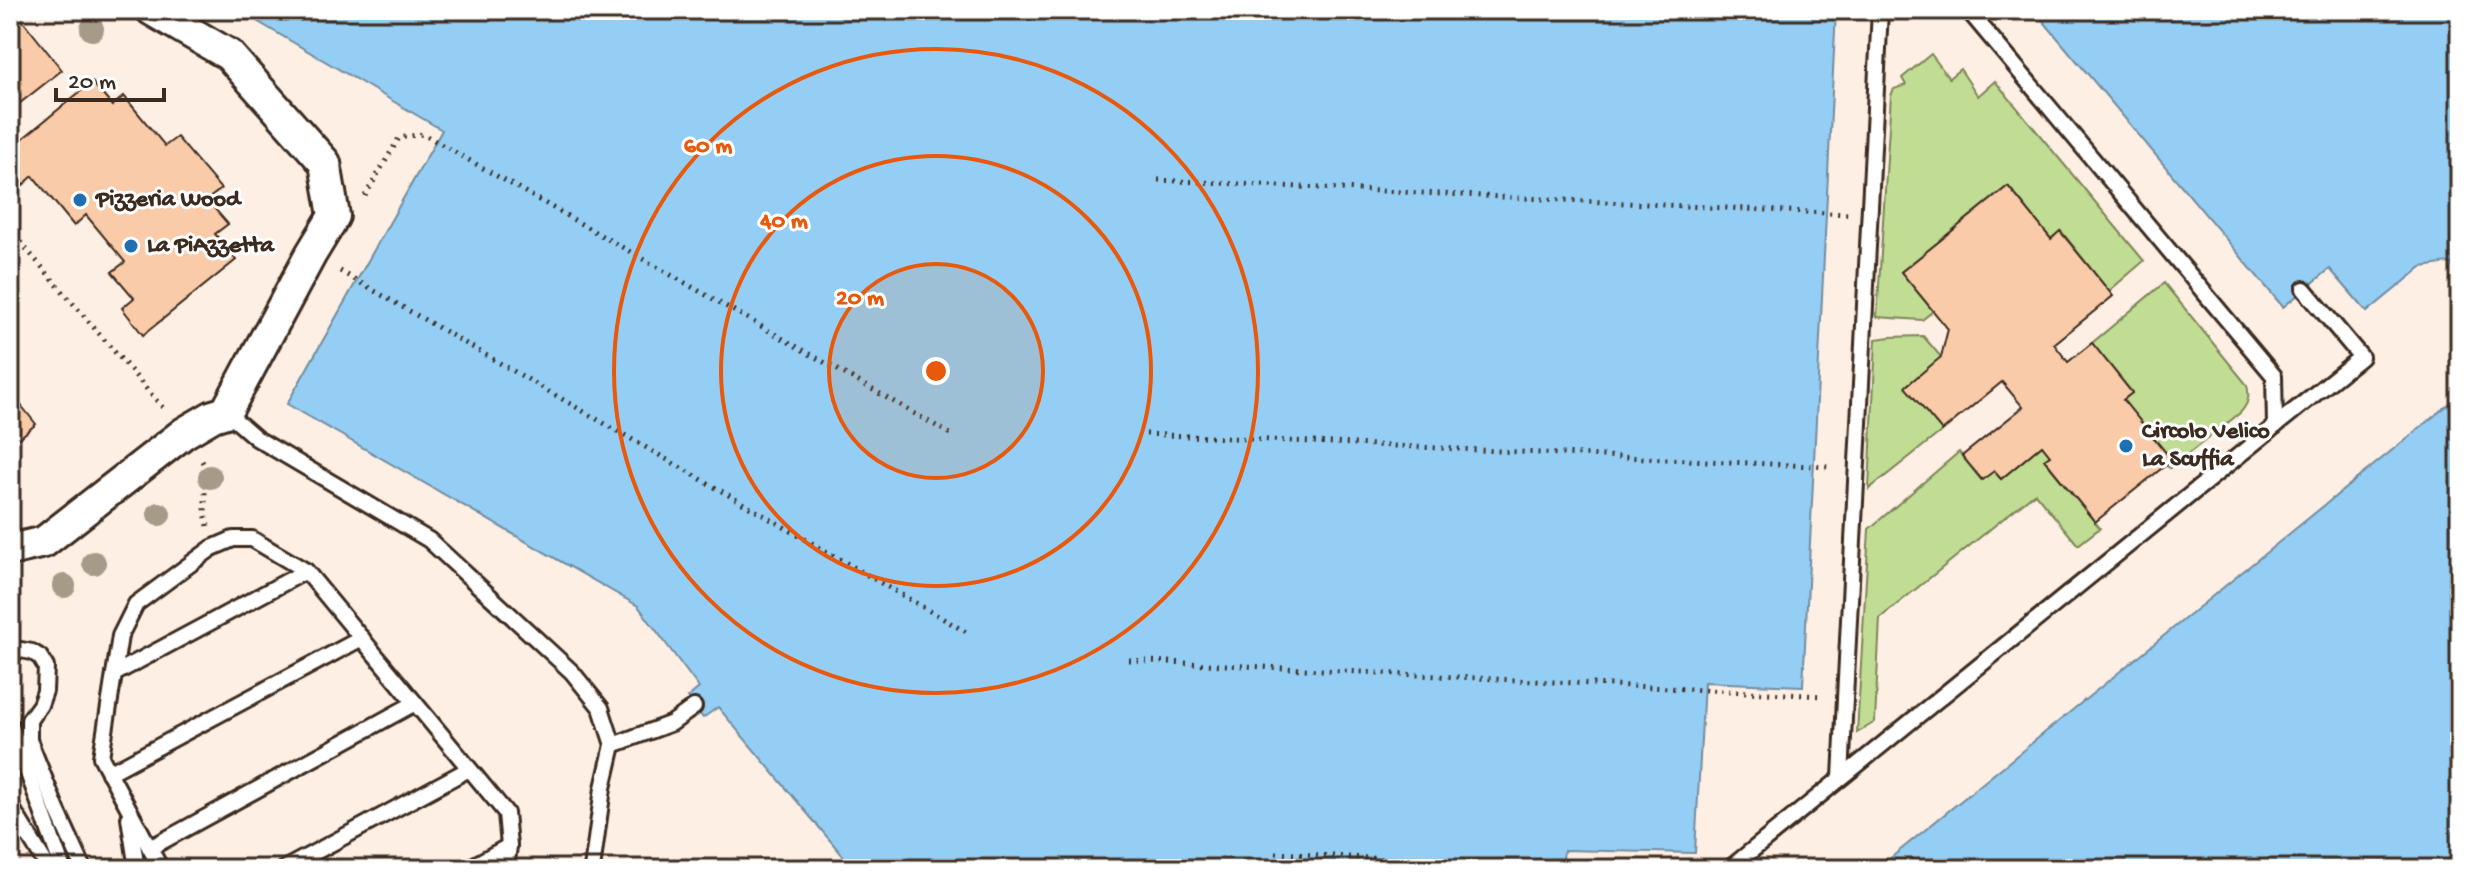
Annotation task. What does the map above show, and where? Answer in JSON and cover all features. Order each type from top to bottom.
[{"type":"street","points":[[10,550],[44,542],[184,433],[226,412],[334,216],[325,163],[229,55],[152,10]]},
{"type":"lane","points":[[1841,777],[1880,10]]},
{"type":"lane","points":[[1968,10],[2274,376],[2275,426]]},
{"type":"lane","points":[[1729,869],[2361,357],[2304,289]]},
{"type":"lane","points":[[226,412],[256,438],[429,540],[572,672],[601,708],[613,745],[603,788],[592,869]]},
{"type":"lane","points":[[161,869],[101,757],[120,636],[136,604],[212,548],[233,539],[252,539],[306,571],[362,638],[506,813],[509,846],[506,869]]},
{"type":"lane","points":[[114,674],[306,571]]},
{"type":"lane","points":[[109,773],[362,638]]},
{"type":"lane","points":[[10,654],[21,650],[32,652],[40,657],[46,667],[45,691],[29,720],[29,740],[84,869]]},
{"type":"lane","points":[[150,848],[415,703]]},
{"type":"lane","points":[[613,745],[672,723],[694,707]]},
{"type":"lane","points":[[10,724],[63,869]]},
{"type":"lane","points":[[284,869],[469,769]]},
{"type":"lane","points":[[10,805],[49,869]]},
{"type":"lane","points":[[127,806],[137,869]]},
{"type":"lane","points":[[467,869],[509,846]]},
{"type":"path","points":[[423,134],[954,436]]},
{"type":"path","points":[[1158,180],[1833,213]]},
{"type":"path","points":[[10,230],[184,433],[205,466],[205,513]]},
{"type":"path","points":[[342,271],[966,632]]},
{"type":"path","points":[[1146,434],[1819,467]]},
{"type":"path","points":[[1129,660],[1846,697]]},
{"type":"path","points":[[1276,853],[1573,869]]},
{"type":"green space","points":[[1931,54],[1949,78],[1960,69],[1978,96],[1995,81],[2144,261],[2109,291],[2061,231],[2051,239],[2008,186],[1901,272],[1933,311],[1922,320],[1877,317],[1891,95],[1894,89],[1906,85],[1902,78]]},
{"type":"green space","points":[[2164,283],[2247,385],[2248,394],[2247,404],[2240,413],[2170,468],[2165,465],[2123,400],[2132,392],[2092,343]]},
{"type":"green space","points":[[1923,336],[1941,357],[1942,431],[1869,489],[1876,339]]},
{"type":"green space","points":[[2042,445],[2050,455],[2044,460],[2100,528],[2078,545],[2035,493],[1880,618],[1875,722],[1857,733],[1869,529],[1959,452],[1981,480],[1994,471],[2001,479]]},
{"type":"water","points":[[238,10],[1836,10],[1803,686],[1704,682],[1695,853],[1564,850],[1562,869],[854,869],[718,707],[703,718],[687,698],[699,688],[638,606],[287,404],[442,130]]},
{"type":"water","points":[[2034,10],[2460,10],[2460,274],[2449,263],[2422,267],[2367,312],[2330,269],[2283,307]]},
{"type":"water","points":[[2460,395],[2460,869],[1877,869]]},
{"type":"building","points":[[19,16],[62,70],[10,111],[10,23]]},
{"type":"building","points":[[92,82],[112,106],[124,96],[165,146],[177,137],[221,189],[207,200],[228,224],[215,234],[236,260],[143,335],[122,308],[134,298],[112,272],[125,262],[86,215],[74,226],[33,176],[22,186],[10,171],[10,149]]},
{"type":"building","points":[[2008,186],[2051,239],[2060,231],[2113,296],[2054,344],[2068,362],[2092,343],[2132,393],[2123,400],[2172,460],[2095,522],[2044,459],[2050,455],[2042,445],[2001,479],[1994,471],[1982,480],[1962,456],[2023,407],[2002,382],[1942,431],[1905,387],[1941,357],[1948,329],[1901,272]]},
{"type":"building","points":[[12,394],[36,424],[10,446],[10,396]]},
{"type":"place","name":"Pizzeria Wood","points":[[80,200]]},
{"type":"place","name":"La PiAzzetta","points":[[131,246]]},
{"type":"place","name":"Circolo Velico La Scuffia","points":[[2126,446]]}]
